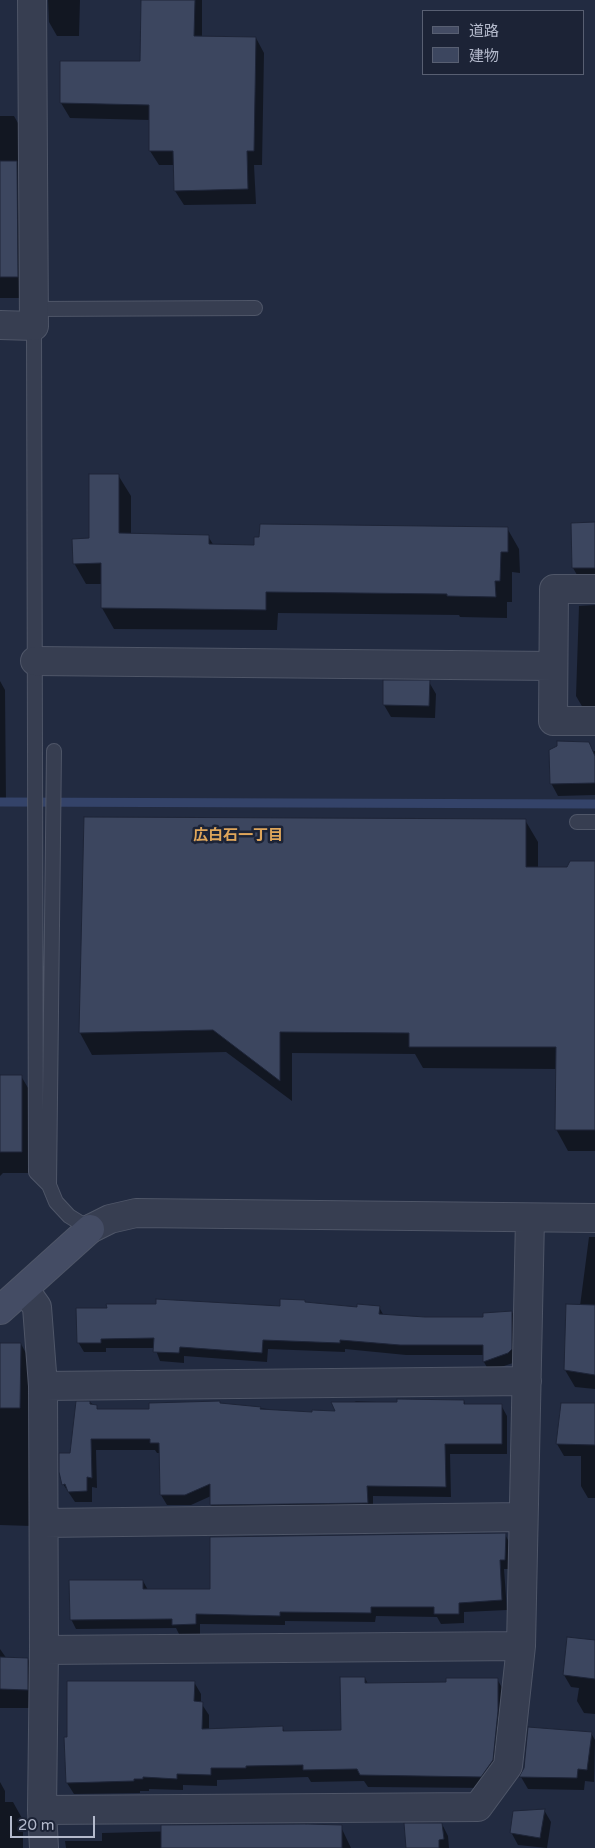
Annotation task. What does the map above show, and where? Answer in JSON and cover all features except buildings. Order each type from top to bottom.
[{"type":"street","points":[[0,325],[34,318],[32,0]]},
{"type":"street","points":[[595,589],[554,589],[553,666],[553,720],[595,721]]},
{"type":"street","points":[[35,661],[553,666]]},
{"type":"street","points":[[0,1310],[25,1290],[90,1229],[110,1218],[136,1213],[595,1218]]},
{"type":"street","points":[[42,1810],[478,1807],[508,1766],[520,1646],[530,1218]]},
{"type":"street","points":[[25,1290],[37,1307],[43,1386],[44,1650],[42,1810],[44,1848]]},
{"type":"street","points":[[43,1386],[527,1381]]},
{"type":"street","points":[[44,1522],[523,1517]]},
{"type":"street","points":[[44,1650],[520,1646]]},
{"type":"lane","points":[[49,1184],[36,1172],[34,318],[255,308]]},
{"type":"lane","points":[[54,751],[49,1184],[56,1202],[69,1216],[90,1229]]},
{"type":"lane","points":[[577,822],[595,822]]},
{"type":"waterway","points":[[0,802],[595,804]]},
{"type":"district","name":"広白石一丁目","points":[[238,836]]}]
